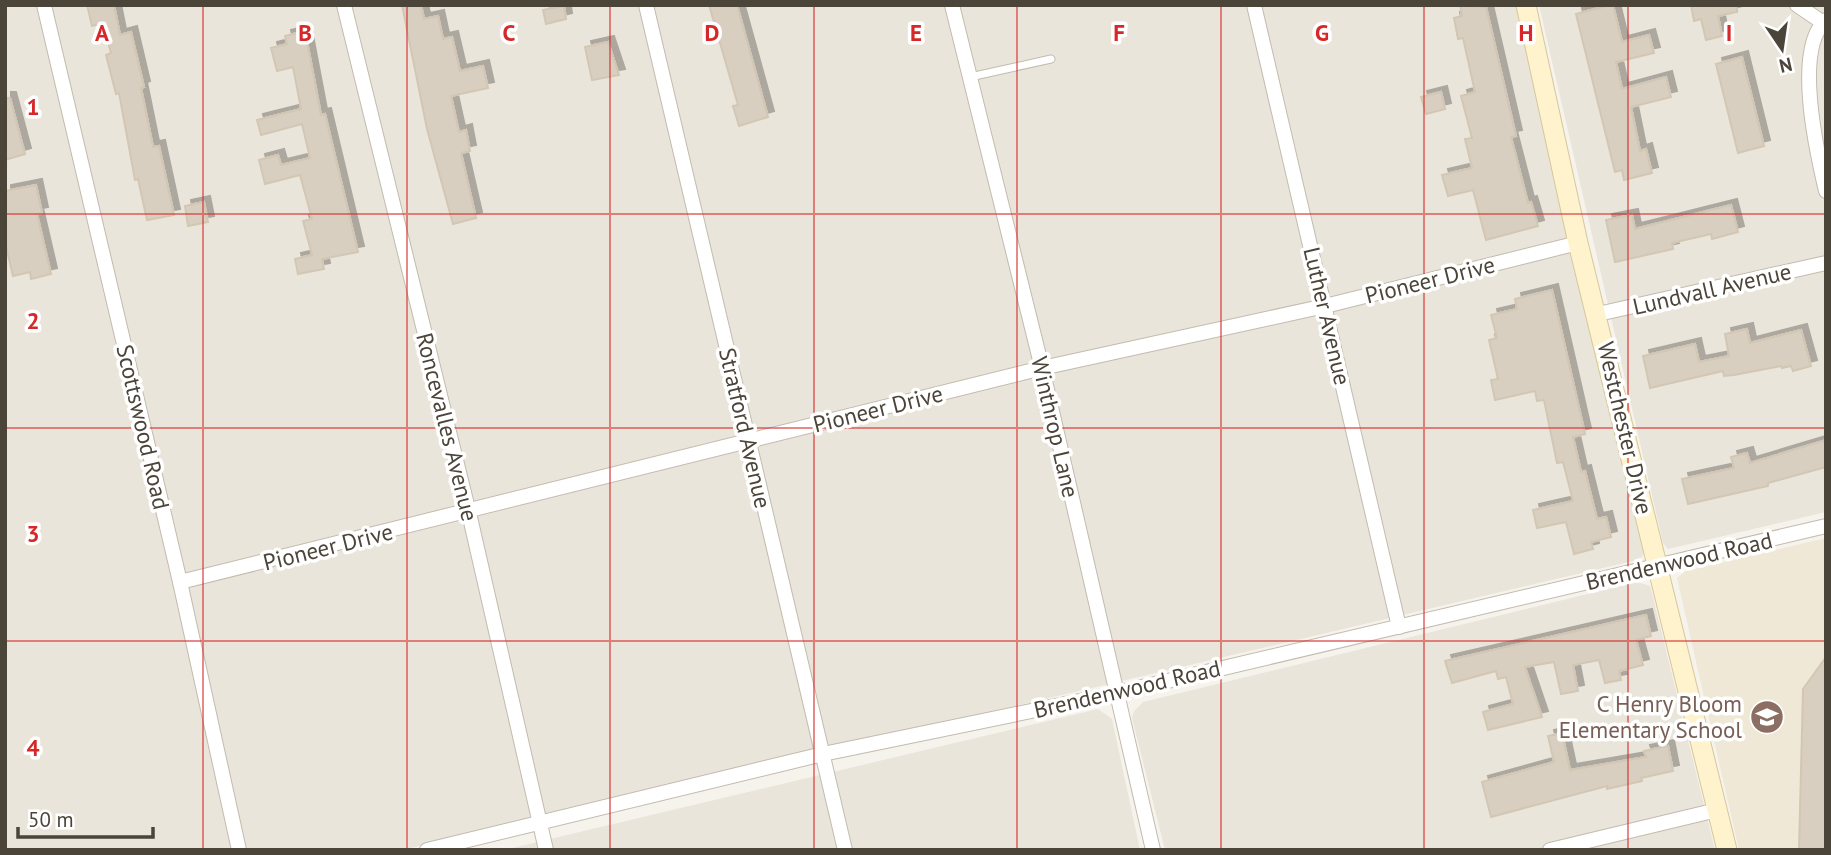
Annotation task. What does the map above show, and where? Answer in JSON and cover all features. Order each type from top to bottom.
[{"type":"street","name":"Scottswood Road","points":[[44,5],[180,582],[239,850]]},
{"type":"street","name":"Roncevalles Avenue","points":[[344,5],[468,513],[546,850]]},
{"type":"street","name":"Stratford Avenue","points":[[646,5],[845,850]]},
{"type":"street","name":"Winthrop Lane","points":[[951,5],[1042,368],[1153,850]]},
{"type":"street","name":"Luther Avenue","points":[[1254,5],[1399,627]]},
{"type":"street","name":"Westchester Drive","points":[[1526,5],[1578,243],[1598,314],[1727,850]]},
{"type":"street","points":[[1797,5],[1824,21],[1811,53],[1809,75],[1814,138],[1826,191]]},
{"type":"street","name":"Pioneer Drive","points":[[180,582],[468,513],[1042,368],[1325,306],[1578,243]]},
{"type":"street","name":"Lundvall Avenue","points":[[1598,314],[1826,263]]},
{"type":"street","name":"Brendenwood Road","points":[[427,850],[823,754],[1115,694],[1826,526]]},
{"type":"street","points":[[1550,850],[1717,810]]},
{"type":"lane","points":[[970,77],[1051,59]]},
{"type":"shaded area","points":[[5,5],[1516,5],[1645,550],[1642,557],[1633,561],[402,850],[5,850]]},
{"type":"shaded area","points":[[1539,5],[1826,5],[1826,512],[1668,549],[1663,543]]},
{"type":"shaded area","name":"C Henry Bloom Elementary School","points":[[1826,538],[1826,850],[1739,850],[1677,578],[1686,571]]},
{"type":"shaded area","points":[[1637,582],[1650,586],[1715,850],[1165,850],[1132,718],[1134,711],[1143,702]]},
{"type":"shaded area","points":[[1098,709],[1112,719],[1140,850],[504,850]]},
{"type":"building","points":[[87,5],[114,5],[120,35],[131,32],[144,87],[141,88],[153,147],[159,146],[174,215],[147,220],[138,179],[135,180],[119,93],[116,94],[106,55],[111,53],[103,23],[92,26]]},
{"type":"building","points":[[402,5],[421,5],[424,19],[438,16],[443,39],[452,37],[460,71],[483,66],[488,88],[451,96],[459,132],[466,130],[470,151],[461,153],[476,218],[453,224],[427,129]]},
{"type":"building","points":[[709,5],[737,5],[768,117],[739,126],[733,106],[738,105]]},
{"type":"building","points":[[1460,5],[1486,7],[1516,136],[1511,137],[1528,203],[1531,202],[1538,226],[1486,240],[1473,190],[1448,196],[1442,175],[1472,168],[1465,139],[1472,138],[1461,96],[1475,92],[1463,38],[1458,39],[1454,18],[1462,16]]},
{"type":"building","points":[[1613,5],[1622,42],[1649,35],[1654,53],[1616,62],[1622,89],[1666,77],[1671,97],[1631,107],[1640,151],[1646,149],[1652,173],[1624,180],[1622,170],[1615,172],[1576,14]]},
{"type":"building","points":[[1691,5],[1737,5],[1737,12],[1718,16],[1722,36],[1706,40],[1701,19],[1694,21]]},
{"type":"building","points":[[564,6],[566,19],[546,24],[543,10]]},
{"type":"building","points":[[305,31],[321,115],[325,114],[358,252],[322,259],[324,269],[298,274],[295,259],[312,255],[303,221],[312,219],[300,175],[265,184],[259,160],[278,155],[281,165],[310,158],[302,124],[261,135],[257,120],[301,109],[293,67],[277,71],[271,48],[287,44],[285,36]]},
{"type":"building","points":[[608,42],[619,75],[592,80],[585,47]]},
{"type":"building","points":[[1742,57],[1764,146],[1738,153],[1716,64]]},
{"type":"building","points":[[1441,92],[1445,109],[1426,114],[1421,97]]},
{"type":"building","points":[[5,98],[10,98],[25,154],[5,160]]},
{"type":"building","points":[[36,185],[42,213],[37,214],[51,274],[31,279],[30,272],[13,276],[5,242],[5,191]]},
{"type":"building","points":[[204,202],[208,222],[188,226],[185,206]]},
{"type":"building","points":[[1731,205],[1738,232],[1712,239],[1711,234],[1672,243],[1673,249],[1615,262],[1606,220],[1632,215],[1635,229]]},
{"type":"building","points":[[1552,290],[1585,434],[1573,437],[1581,472],[1585,471],[1597,519],[1606,517],[1611,537],[1591,542],[1593,549],[1574,554],[1566,522],[1537,528],[1533,510],[1573,501],[1563,462],[1557,463],[1544,400],[1537,401],[1535,391],[1495,400],[1491,380],[1498,379],[1489,340],[1497,338],[1491,315],[1517,309],[1515,299]]},
{"type":"building","points":[[1747,329],[1750,343],[1801,330],[1811,366],[1793,371],[1791,366],[1781,366],[1724,376],[1723,371],[1650,388],[1643,356],[1695,344],[1699,362],[1729,356],[1725,334]]},
{"type":"building","points":[[1826,440],[1826,467],[1768,483],[1768,486],[1688,504],[1682,479],[1734,468],[1731,457],[1747,453],[1750,463]]},
{"type":"building","points":[[1646,615],[1651,636],[1636,640],[1643,665],[1619,671],[1621,680],[1605,683],[1599,660],[1573,665],[1578,691],[1561,694],[1554,662],[1525,667],[1542,717],[1488,730],[1483,712],[1513,704],[1506,677],[1498,679],[1496,671],[1452,683],[1445,661]]},
{"type":"building","points":[[1826,657],[1826,850],[1799,850],[1803,689]]},
{"type":"building","points":[[1562,733],[1570,770],[1646,757],[1644,751],[1668,746],[1673,771],[1491,817],[1482,782],[1554,762],[1548,736]]},
{"type":"place","name":"C Henry Bloom Elementary School","points":[[1767,717]]}]
